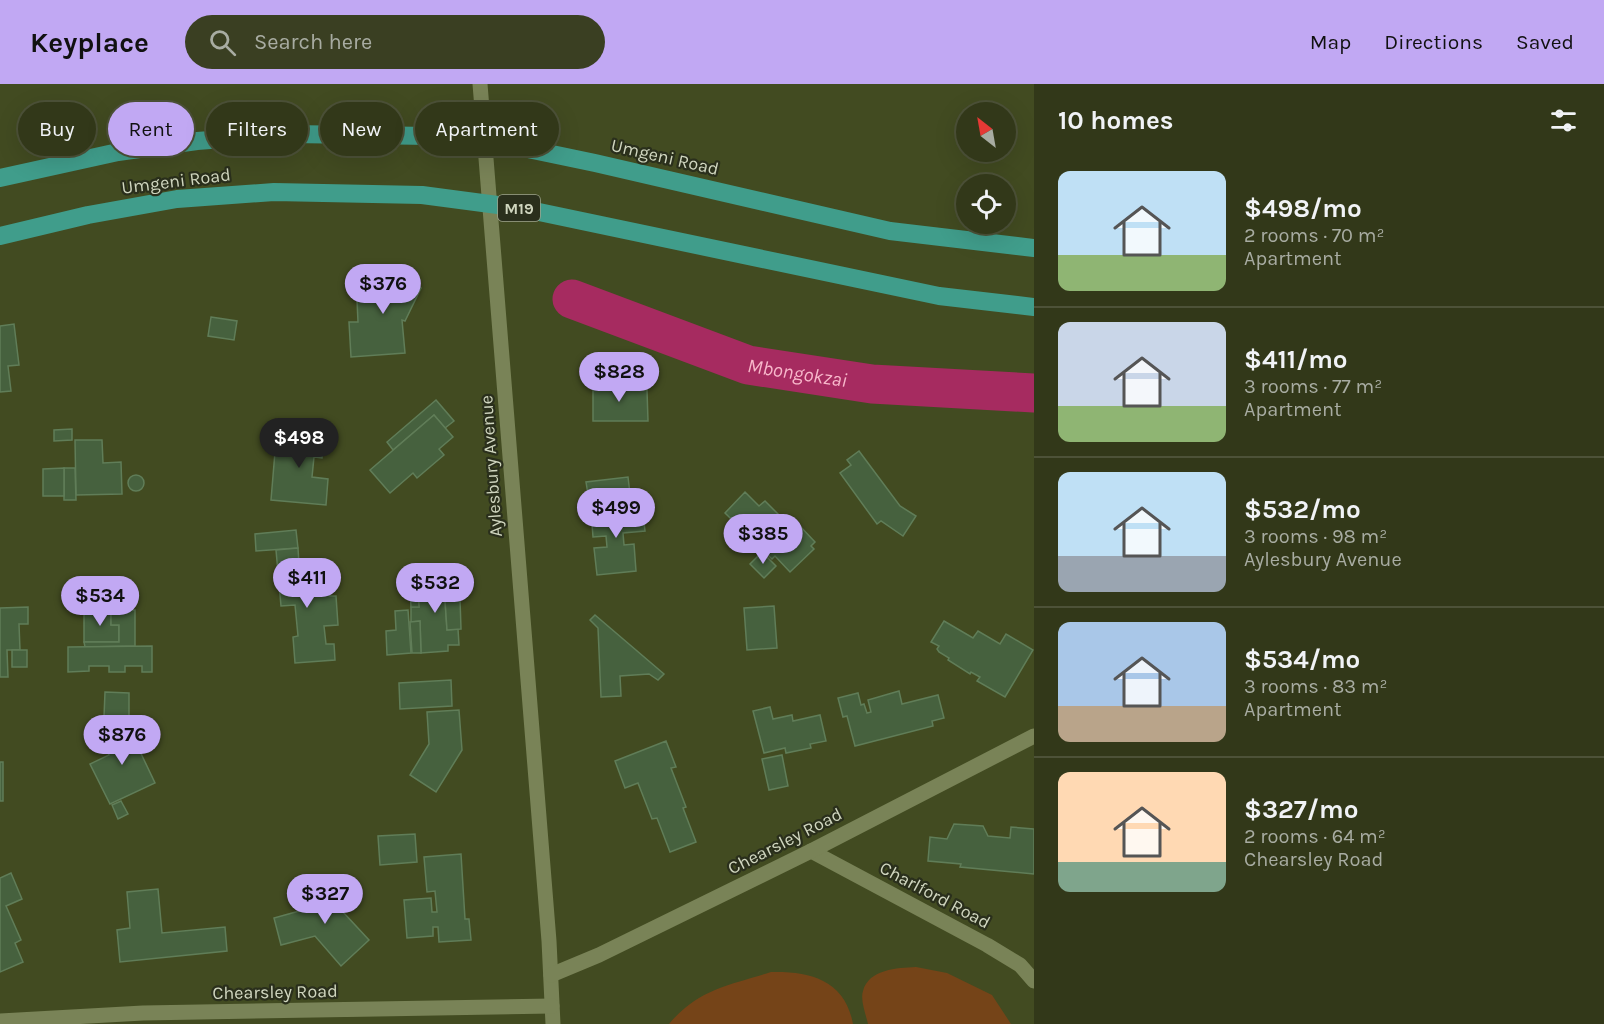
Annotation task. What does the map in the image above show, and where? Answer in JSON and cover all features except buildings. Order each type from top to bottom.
[{"type":"highway","name":"Umgeni Road","points":[[0,178],[118,152],[197,141],[290,134],[431,136],[509,145],[563,156],[890,231],[1034,248]]},
{"type":"highway","name":"Umgeni Road","points":[[0,236],[88,215],[177,199],[274,192],[422,195],[519,208],[939,296],[1034,307]]},
{"type":"street","name":"Aylesbury Avenue","points":[[480,84],[553,1024]]},
{"type":"street","name":"Chearsley Road","points":[[551,975],[599,955],[811,851],[1034,736]]},
{"type":"street","name":"Charlford Road","points":[[811,851],[987,945],[1020,965],[1034,981]]},
{"type":"street","name":"Chearsley Road","points":[[0,1021],[143,1013],[552,1006]]},
{"type":"shaded area","points":[[916,967],[947,973],[992,995],[1011,1024],[868,1024],[862,999],[866,984],[871,978],[885,971]]},
{"type":"shaded area","points":[[771,972],[812,976],[824,981],[842,997],[849,1009],[853,1024],[669,1024],[680,1012],[703,996],[728,985]]},
{"type":"waterway","name":"Mbongokzai","points":[[572,299],[748,365],[872,384],[1034,393]]}]
